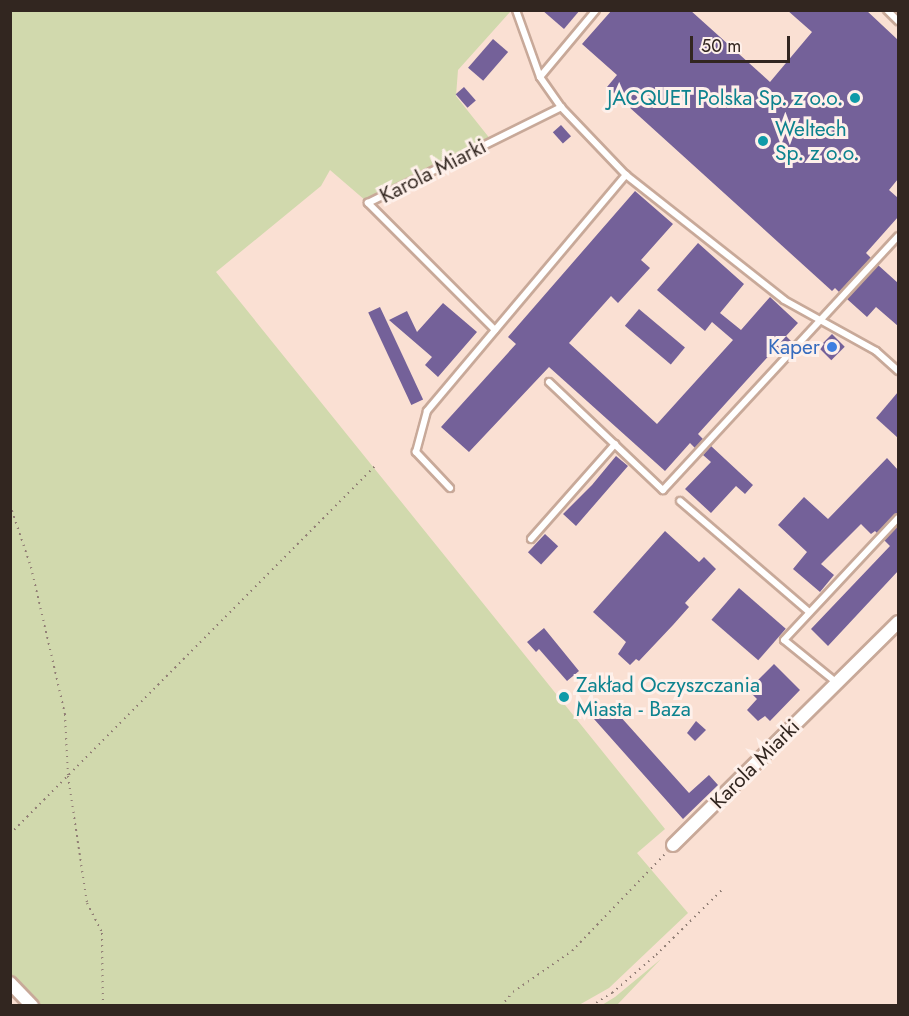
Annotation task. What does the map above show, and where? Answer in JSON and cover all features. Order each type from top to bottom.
[{"type":"street","name":"Karola Miarki","points":[[673,845],[898,622]]},
{"type":"street","points":[[10,983],[32,1005]]},
{"type":"lane","points":[[516,10],[540,77],[561,107],[626,175],[784,300],[821,318],[876,351],[897,367]]},
{"type":"lane","points":[[540,77],[596,10]]},
{"type":"lane","points":[[887,10],[898,21]]},
{"type":"lane","name":"Karola Miarki","points":[[495,330],[368,203],[561,107]]},
{"type":"lane","points":[[450,488],[416,452],[427,411],[626,175]]},
{"type":"lane","points":[[549,382],[663,490],[898,236]]},
{"type":"lane","points":[[531,538],[615,444]]},
{"type":"lane","points":[[680,501],[808,612]]},
{"type":"lane","points":[[837,683],[784,640],[898,518]]},
{"type":"path","points":[[10,834],[375,466]]},
{"type":"path","points":[[10,505],[31,567],[65,714],[69,776],[87,903],[102,933],[103,1005]]},
{"type":"path","points":[[501,1005],[513,992],[572,951],[673,845]]},
{"type":"path","points":[[591,1005],[612,993],[656,955],[724,888]]},
{"type":"green space","points":[[11,11],[511,11],[458,70],[456,96],[491,140],[366,201],[330,170],[321,186],[216,272],[665,829],[637,853],[688,913],[609,988],[579,1005],[40,1005],[11,974]]},
{"type":"green space","points":[[661,959],[617,1005],[602,1005],[615,997]]},
{"type":"building","points":[[542,10],[580,10],[564,29]]},
{"type":"building","points":[[612,10],[690,10],[770,82],[812,32],[787,10],[866,10],[898,40],[898,179],[889,190],[898,198],[898,217],[866,253],[871,258],[839,292],[835,288],[832,291],[607,87],[617,75],[582,44]]},
{"type":"building","points":[[493,39],[508,52],[483,81],[468,68]]},
{"type":"building","points":[[464,87],[476,101],[468,108],[456,94]]},
{"type":"building","points":[[561,125],[571,136],[563,144],[553,132]]},
{"type":"building","points":[[635,191],[673,224],[641,260],[650,268],[618,303],[611,296],[569,343],[657,424],[733,340],[712,322],[705,331],[657,290],[698,243],[744,284],[720,313],[741,330],[770,297],[798,323],[786,336],[791,341],[778,355],[773,351],[698,434],[703,439],[695,448],[690,443],[665,471],[549,367],[469,452],[441,427],[516,344],[508,337]]},
{"type":"building","points":[[878,265],[898,283],[898,326],[876,307],[867,317],[847,299]]},
{"type":"building","points":[[443,303],[477,332],[438,377],[425,365],[432,357],[389,320],[407,311],[417,332]]},
{"type":"building","points":[[380,307],[423,399],[411,405],[368,312]]},
{"type":"building","points":[[639,309],[685,348],[671,364],[625,326]]},
{"type":"building","name":"Kaper","points":[[832,334],[845,347],[831,360],[819,347]]},
{"type":"building","points":[[898,392],[898,438],[876,418]]},
{"type":"building","points":[[711,446],[753,485],[745,494],[736,486],[711,513],[685,489],[711,462],[703,455]]},
{"type":"building","points":[[616,456],[628,466],[576,526],[563,514],[592,485]]},
{"type":"building","points":[[887,458],[898,470],[898,513],[877,533],[875,531],[871,534],[861,524],[821,564],[834,575],[820,592],[793,569],[807,552],[778,525],[804,497],[828,519]]},
{"type":"building","points":[[898,525],[898,571],[828,646],[811,629],[890,546],[884,540]]},
{"type":"building","points":[[665,531],[699,562],[704,557],[716,569],[685,603],[689,607],[673,625],[639,661],[636,659],[630,665],[618,654],[626,642],[593,612]]},
{"type":"building","points":[[545,534],[558,546],[541,565],[528,552]]},
{"type":"building","points":[[739,588],[786,629],[758,660],[711,620]]},
{"type":"building","points":[[544,628],[579,671],[567,681],[539,649],[536,652],[527,642]]},
{"type":"building","points":[[774,664],[800,690],[770,721],[765,716],[758,721],[747,710],[757,699],[748,690]]},
{"type":"building","points":[[597,702],[605,710],[610,705],[689,793],[709,775],[718,785],[683,819],[594,719],[597,717],[590,709]]},
{"type":"building","points":[[696,721],[706,730],[695,741],[687,733]]},
{"type":"place","name":"JACQUET Polska Sp. z o.o.","points":[[855,98]]},
{"type":"place","name":"Weltech Sp. z o.o.","points":[[763,141]]},
{"type":"place","name":"Kaper","points":[[832,347]]},
{"type":"place","name":"Zakład Oczyszczania Miasta - Baza","points":[[564,697]]}]
